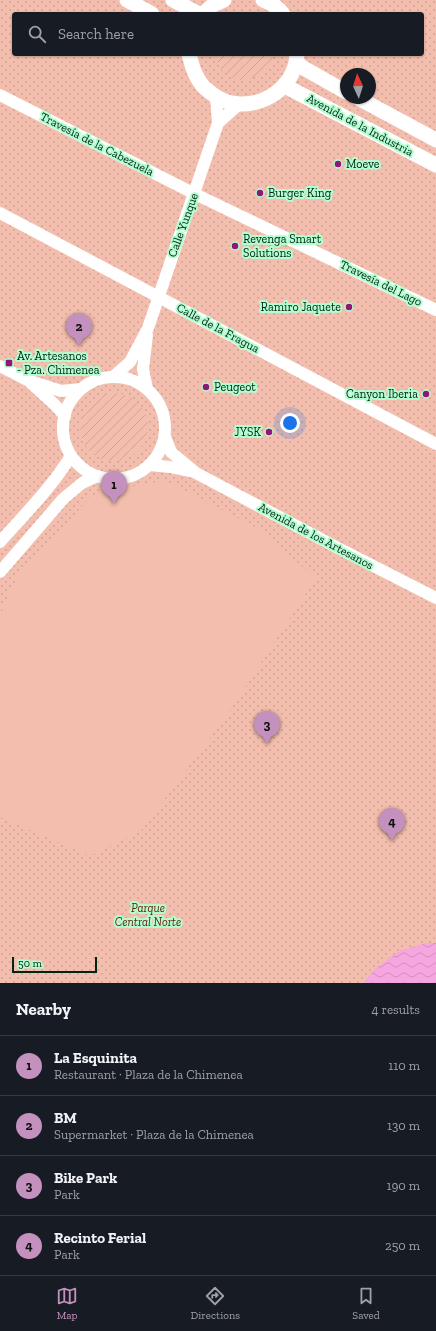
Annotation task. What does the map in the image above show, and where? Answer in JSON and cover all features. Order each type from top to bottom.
[{"type":"street","points":[[127,0],[148,12]]},
{"type":"street","points":[[173,0],[195,12]]},
{"type":"street","points":[[205,12],[213,5],[224,0]]},
{"type":"street","points":[[263,0],[281,8]]},
{"type":"street","points":[[189,56],[193,71],[202,86],[216,97],[227,102],[239,104],[256,103],[272,96],[285,86],[292,74],[297,58]]},
{"type":"street","name":"Avenida de la Industria","points":[[297,58],[300,66],[340,89]]},
{"type":"street","name":"Avenida de la Industria","points":[[285,86],[436,165]]},
{"type":"street","name":"Travesía de la Cabezuela","points":[[0,94],[195,194]]},
{"type":"street","name":"Calle Yunque","points":[[113,377],[130,362],[148,328],[218,123],[216,97]]},
{"type":"street","name":"Calle Yunque","points":[[218,123],[239,104]]},
{"type":"street","name":"Avenida de la Industria","points":[[369,104],[436,140]]},
{"type":"street","name":"Travesía del Lago","points":[[195,194],[436,310]]},
{"type":"street","name":"Calle de la Fragua","points":[[0,213],[436,444]]},
{"type":"street","name":"Calle Yunque","points":[[147,389],[143,370],[148,328]]},
{"type":"street","points":[[0,366],[28,380],[61,391],[81,390]]},
{"type":"street","points":[[113,377],[131,380],[147,389],[156,399],[162,411],[165,424],[165,437],[162,447],[150,465],[139,473],[125,478],[111,479],[97,476],[83,468],[71,456],[65,443],[63,430],[65,416],[71,402],[81,390],[96,381],[113,377]]},
{"type":"street","points":[[28,380],[65,416]]},
{"type":"street","name":"Avenida de los Artesanos","points":[[165,437],[171,452],[196,473],[436,598]]},
{"type":"street","points":[[0,542],[51,486],[71,456]]},
{"type":"street","name":"Avenida de los Artesanos","points":[[150,465],[170,467],[196,473]]},
{"type":"street","points":[[0,572],[64,499],[82,483],[97,476]]},
{"type":"green space","name":"Parque Central Norte","points":[[0,0],[436,0],[436,983],[0,983]]},
{"type":"green space","points":[[216,56],[272,56],[266,69],[253,78],[245,80],[230,76],[223,71]]},
{"type":"green space","points":[[114,393],[127,396],[138,403],[145,414],[148,427],[145,440],[138,451],[127,458],[114,461],[101,458],[90,451],[83,440],[80,427],[83,414],[90,403],[101,396]]},
{"type":"green space","points":[[165,480],[257,528],[316,578],[228,714],[141,831],[90,856],[0,817],[0,615],[16,579],[92,495]]},
{"type":"water","points":[[426,943],[436,943],[436,983],[363,983],[376,968],[399,951]]},
{"type":"place","name":"Moeve","points":[[338,164]]},
{"type":"place","name":"Burger King","points":[[260,193]]},
{"type":"place","name":"Revenga Smart Solutions","points":[[235,246]]},
{"type":"place","name":"Ramiro Jaquete","points":[[349,307]]},
{"type":"place","name":"BM","points":[[79,346]]},
{"type":"place","name":"Av. Artesanos - Pza. Chimenea","points":[[9,363]]},
{"type":"place","name":"Peugeot","points":[[206,387]]},
{"type":"place","name":"Canyon Iberia","points":[[426,394]]},
{"type":"place","name":"JYSK","points":[[269,432]]},
{"type":"place","name":"La Esquinita","points":[[114,504]]},
{"type":"place","name":"Bike Park","points":[[267,744]]},
{"type":"place","name":"Recinto Ferial","points":[[392,841]]}]
